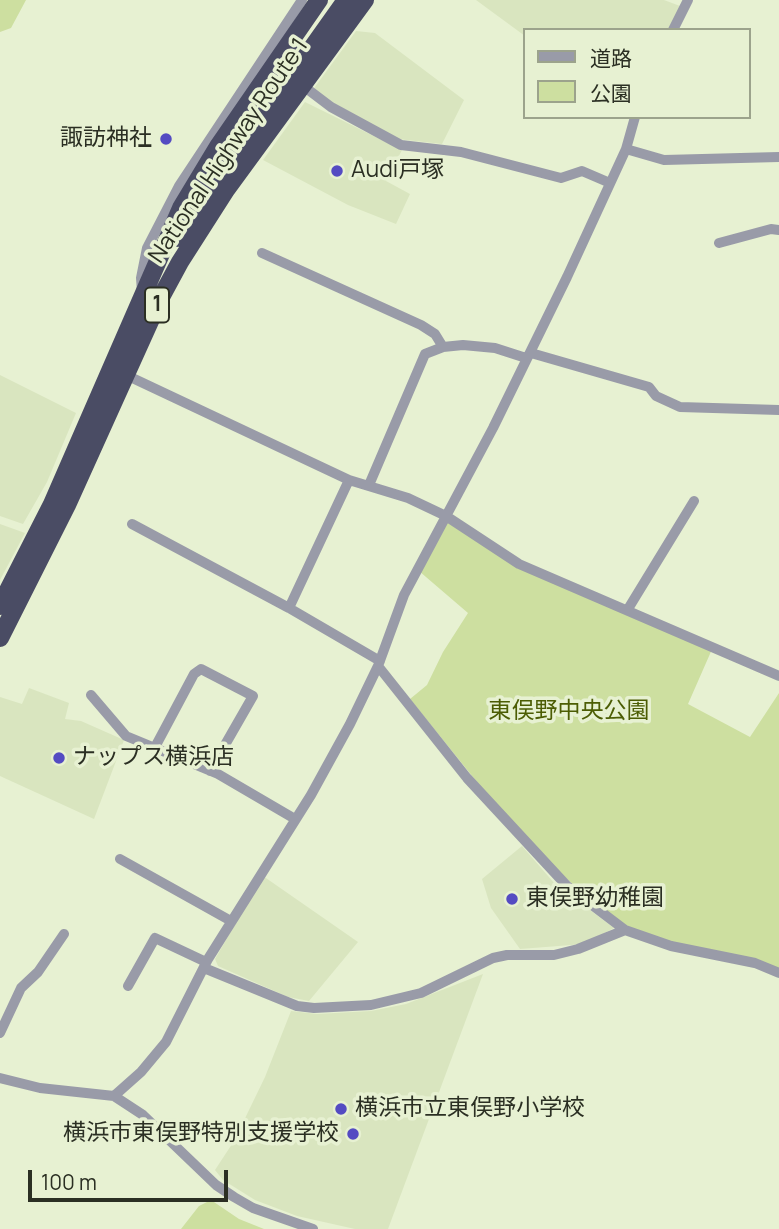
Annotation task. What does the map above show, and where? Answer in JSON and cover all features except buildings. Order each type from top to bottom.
[{"type":"highway","name":"National Highway Route 1","points":[[0,606],[52,504],[168,234],[197,181],[319,0]]},
{"type":"highway","name":"1","points":[[142,295],[192,215],[346,0]]},
{"type":"highway","name":"National Highway Route 1","points":[[0,638],[67,505],[160,299],[200,228],[365,0]]},
{"type":"street","points":[[142,295],[141,278],[146,248],[179,186],[302,0]]},
{"type":"street","points":[[674,28],[688,0]]},
{"type":"street","points":[[302,85],[331,107],[401,145],[461,152],[561,178],[582,171],[610,183]]},
{"type":"street","points":[[114,1096],[157,1055],[205,965],[350,724],[379,664],[404,595],[528,355],[626,149],[634,119]]},
{"type":"street","points":[[626,149],[664,160],[779,157]]},
{"type":"street","points":[[719,243],[771,229],[779,230]]},
{"type":"street","points":[[262,253],[421,325],[435,334],[443,347]]},
{"type":"street","points":[[369,485],[425,354],[443,347],[495,348],[528,355],[649,387],[656,396],[680,407],[779,410]]},
{"type":"street","points":[[126,375],[349,480],[408,498],[446,516],[519,564],[779,676]]},
{"type":"street","points":[[289,608],[349,480]]},
{"type":"street","points":[[628,609],[694,501]]},
{"type":"street","points":[[132,524],[289,608],[379,664],[467,778],[555,876],[625,930],[671,946],[755,963],[779,973]]},
{"type":"street","points":[[154,749],[194,674],[201,669],[253,696],[210,771]]},
{"type":"street","points":[[91,695],[120,731],[154,749],[248,789],[295,819]]},
{"type":"street","points":[[120,859],[231,921]]},
{"type":"street","points":[[128,986],[155,938],[205,965],[297,1006],[314,1008],[371,1005],[421,993],[492,958],[507,955],[554,955],[578,949],[625,930]]},
{"type":"street","points":[[0,1033],[21,988],[37,972],[64,934]]},
{"type":"street","points":[[0,1079],[40,1088],[114,1096],[143,1115],[216,1185],[253,1208],[313,1229]]},
{"type":"shaded area","points":[[476,0],[664,0],[680,6],[669,28],[524,28],[524,35]]},
{"type":"shaded area","points":[[356,31],[375,33],[464,100],[442,144],[398,139],[312,91]]},
{"type":"shaded area","name":"Audi戸塚","points":[[305,102],[402,150],[386,181],[410,194],[396,224],[348,205],[263,160]]},
{"type":"shaded area","points":[[0,375],[76,413],[47,482],[23,524],[0,516]]},
{"type":"shaded area","points":[[0,524],[25,533],[0,580]]},
{"type":"shaded area","name":"ナップス横浜店","points":[[29,688],[69,703],[65,719],[81,721],[124,740],[94,819],[0,776],[0,697],[22,704]]},
{"type":"shaded area","points":[[522,846],[555,884],[614,928],[584,944],[520,949],[491,908],[482,879]]},
{"type":"shaded area","points":[[263,876],[358,942],[309,1001],[288,997],[218,966],[215,959]]},
{"type":"shaded area","name":"横浜市立東俣野小学校","points":[[483,974],[388,1229],[355,1229],[297,1216],[255,1200],[223,1180],[215,1170],[234,1141],[265,1077],[291,1011],[317,1014],[371,1011],[406,1004]]},
{"type":"green space","points":[[0,0],[26,0],[11,28],[0,32]]},
{"type":"green space","name":"東俣野中央公園","points":[[446,516],[503,554],[713,647],[688,704],[750,737],[779,693],[779,973],[625,930],[527,844],[410,699],[427,685],[443,652],[468,613],[419,571]]},
{"type":"green space","points":[[211,1200],[239,1219],[264,1229],[181,1229],[199,1206]]},
{"type":"place","name":"諏訪神社","points":[[166,139]]},
{"type":"place","name":"Audi戸塚","points":[[337,171]]},
{"type":"place","name":"ナップス横浜店","points":[[59,758]]},
{"type":"place","name":"東俣野幼稚園","points":[[512,899]]},
{"type":"place","name":"横浜市立東俣野小学校","points":[[341,1109]]},
{"type":"place","name":"横浜市東俣野特別支援学校","points":[[353,1134]]}]
